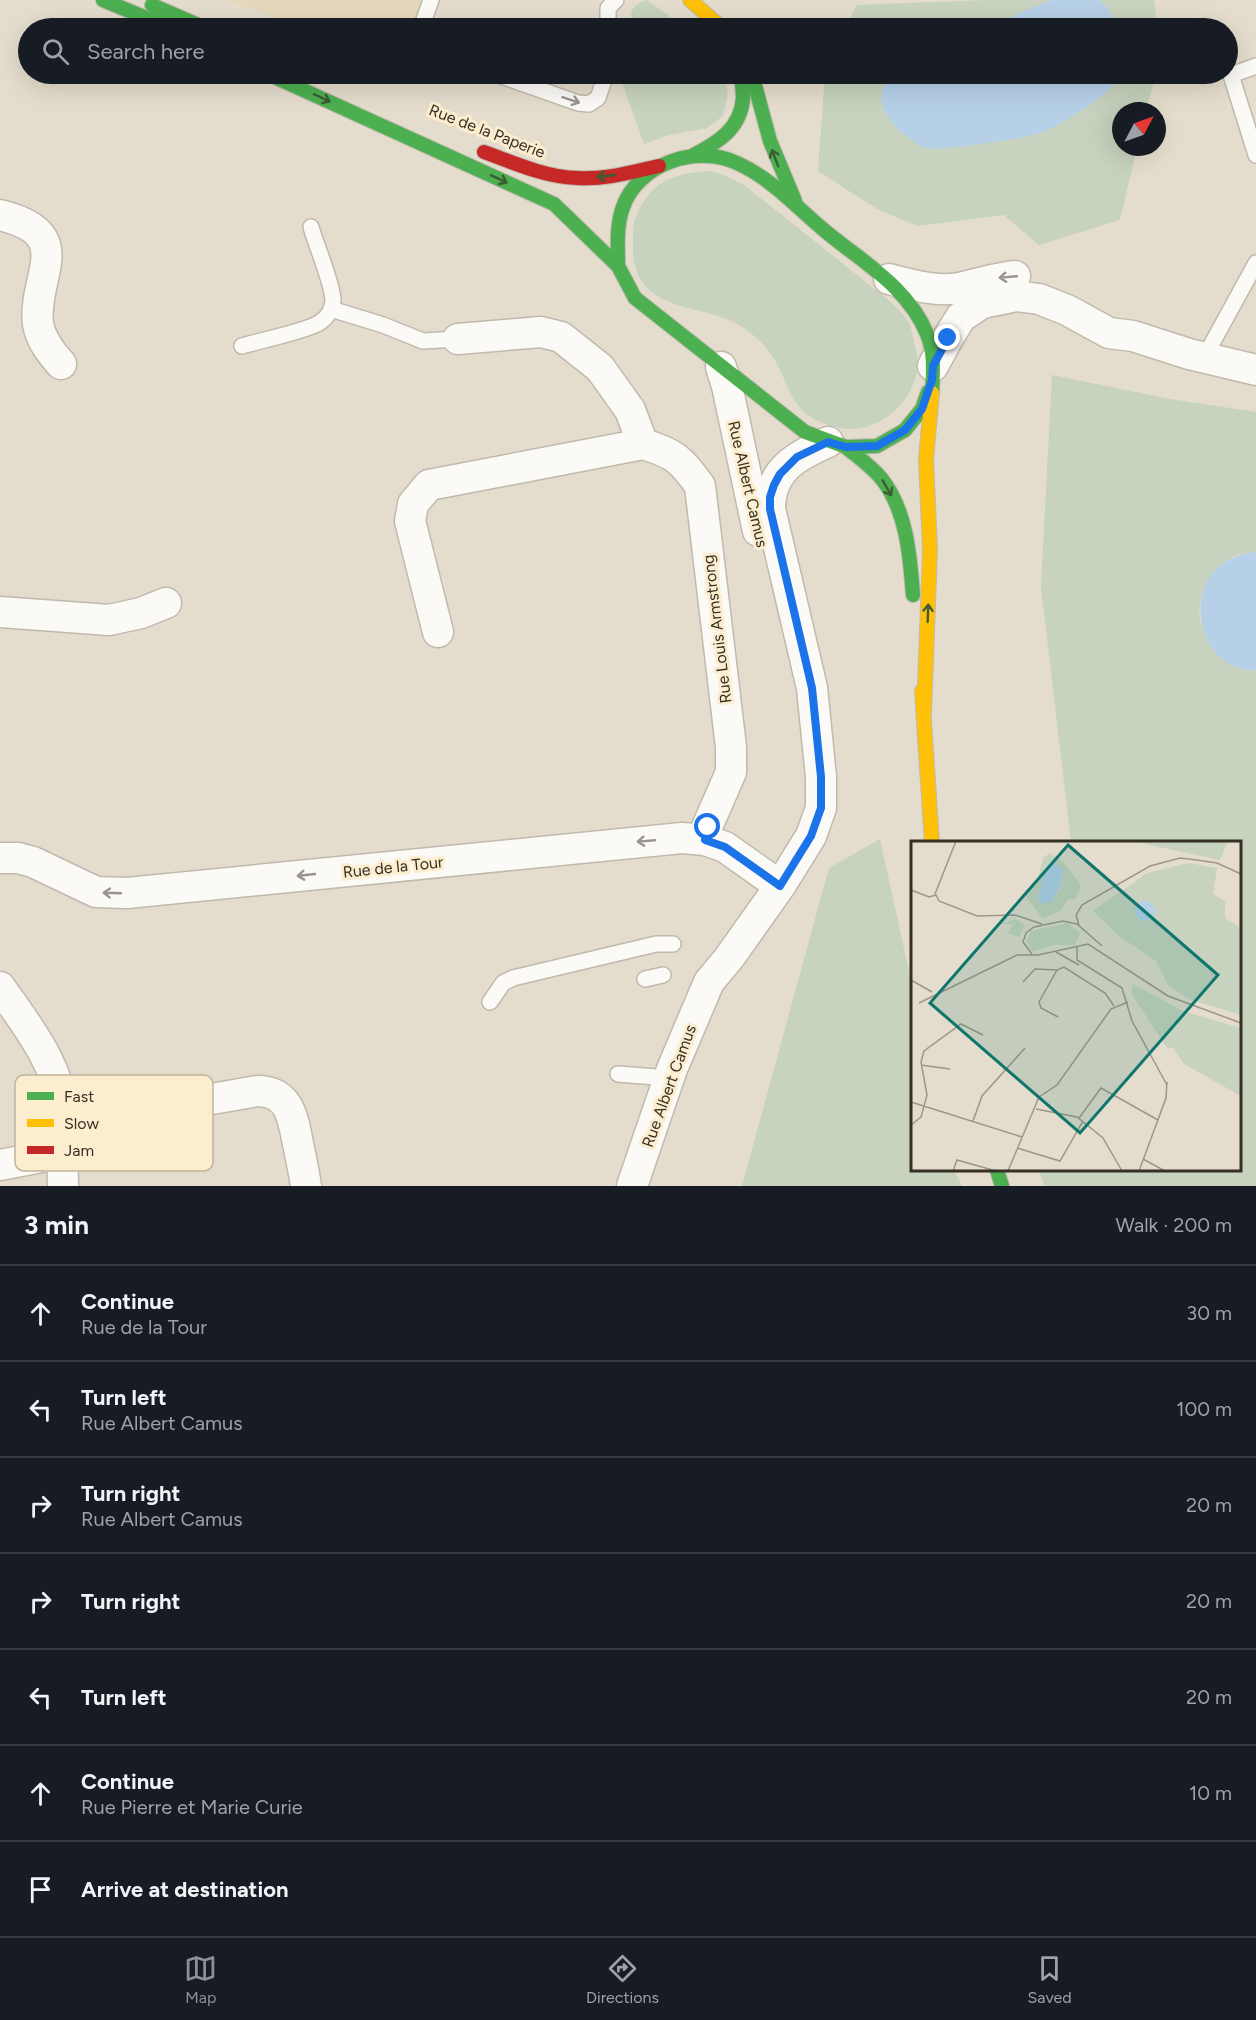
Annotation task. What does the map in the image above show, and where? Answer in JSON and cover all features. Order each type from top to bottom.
[{"type":"main road","points":[[103,0],[146,18]]},
{"type":"main road","points":[[141,0],[182,18]]},
{"type":"main road","points":[[690,0],[711,18]]},
{"type":"main road","points":[[290,84],[554,204],[618,266],[635,298],[798,427],[837,445],[884,481],[898,508],[912,575],[932,841]]},
{"type":"main road","points":[[618,266],[618,233],[623,206],[638,181],[663,165],[692,156],[708,148],[732,131],[742,102],[742,84]]},
{"type":"main road","points":[[755,84],[770,145],[782,176],[801,211]]},
{"type":"main road","name":"Rue de la Paperie","points":[[471,146],[506,160],[566,177],[592,178],[663,165]]},
{"type":"main road","points":[[692,156],[724,158],[751,171],[889,279],[911,306],[926,332],[933,350],[933,373],[926,458],[930,548],[924,713]]},
{"type":"main road","points":[[837,445],[877,446],[905,430],[922,409],[933,373]]},
{"type":"main road","points":[[997,1171],[1002,1186]]},
{"type":"street","points":[[0,215],[26,223],[34,229],[45,247],[46,268],[38,310],[38,323],[46,345],[61,364]]},
{"type":"street","points":[[889,279],[941,289],[958,288],[997,278],[1034,277],[1055,285],[1113,317],[1133,336]]},
{"type":"street","points":[[933,373],[948,338],[961,317],[982,303],[1017,296],[1039,299],[1066,310],[1109,333],[1133,336],[1156,345],[1256,370]]},
{"type":"street","points":[[438,632],[410,521],[413,504],[429,485],[643,444],[630,410],[600,368],[561,337],[541,332],[458,339]]},
{"type":"street","name":"Rue Albert Camus","points":[[721,368],[777,609],[800,690],[817,738]]},
{"type":"street","name":"Rue Louis Armstrong","points":[[643,444],[663,450],[684,463],[700,486],[731,747],[731,772],[708,827],[705,840]]},
{"type":"street","name":"Rue Albert Camus","points":[[632,1186],[672,1069],[709,982],[729,958],[780,886],[811,836],[821,808],[812,688],[770,509],[770,497],[774,485],[788,465],[808,451],[837,445]]},
{"type":"street","points":[[0,612],[109,620],[141,613],[166,603]]},
{"type":"street","name":"Rue de la Tour","points":[[0,858],[18,858],[33,862],[96,892],[127,893],[682,838],[705,840],[725,847],[780,886]]},
{"type":"street","name":"Rue Albert Camus","points":[[650,1186],[691,1063],[721,987],[729,958]]},
{"type":"street","points":[[0,987],[33,1034],[52,1075]]},
{"type":"street","points":[[213,1102],[257,1091],[268,1092],[281,1099],[291,1111],[306,1186]]},
{"type":"street","points":[[0,1166],[15,1159]]},
{"type":"street","points":[[63,1171],[63,1186]]},
{"type":"lane","points":[[425,18],[431,0]]},
{"type":"lane","points":[[1238,72],[1256,66]]},
{"type":"lane","points":[[525,84],[589,104],[598,98],[603,84]]},
{"type":"lane","points":[[1234,84],[1256,154]]},
{"type":"lane","points":[[243,346],[312,326],[320,322],[331,309],[333,301],[331,290],[311,227]]},
{"type":"lane","points":[[1204,358],[1256,263]]},
{"type":"lane","points":[[331,309],[423,341],[458,339]]},
{"type":"lane","points":[[490,1002],[503,983],[513,978],[656,944],[673,944]]},
{"type":"lane","points":[[645,979],[663,975]]},
{"type":"lane","points":[[618,1074],[669,1078]]},
{"type":"shaded area","points":[[229,0],[424,0],[418,18],[275,18]]},
{"type":"green space","points":[[647,0],[672,18],[631,18],[634,7]]},
{"type":"green space","points":[[1052,0],[1010,18],[850,18],[857,5]]},
{"type":"green space","points":[[1100,0],[1154,0],[1156,18],[1113,18]]},
{"type":"green space","points":[[623,84],[726,84],[728,94],[723,116],[707,128],[669,135],[644,144]]},
{"type":"green space","points":[[824,84],[891,84],[935,149],[1046,130],[1095,101],[1115,84],[1153,84],[1148,102],[1112,102],[1112,156],[1135,156],[1120,220],[1039,245],[1004,215],[917,226],[877,209],[818,171]]},
{"type":"green space","points":[[706,171],[719,173],[744,185],[891,302],[905,317],[913,336],[918,368],[910,391],[891,414],[872,425],[858,429],[837,427],[810,417],[792,396],[772,355],[745,329],[729,320],[675,304],[659,297],[646,287],[637,271],[633,249],[637,214],[650,194],[664,181],[673,177]]},
{"type":"green space","points":[[1052,375],[1170,399],[1256,412],[1256,552],[1238,555],[1220,566],[1203,592],[1200,613],[1205,632],[1223,658],[1237,668],[1256,670],[1256,1186],[1045,1186],[1038,1171],[1241,1171],[1241,841],[1071,841],[1041,587]]},
{"type":"green space","points":[[880,839],[911,980],[911,1171],[954,1171],[962,1186],[742,1186],[829,868]]},
{"type":"water","points":[[1052,0],[1100,0],[1113,18],[1010,18]]},
{"type":"water","points":[[885,84],[1116,84],[1084,109],[1058,125],[1037,134],[935,149],[916,144],[894,125],[884,109],[882,91]]},
{"type":"water","points":[[1256,552],[1256,670],[1235,667],[1218,655],[1207,638],[1201,617],[1202,595],[1211,575],[1229,560]]},
{"type":"traffic: fast","points":[[103,0],[146,18]]},
{"type":"traffic: fast","points":[[152,5],[182,18]]},
{"type":"traffic: fast","points":[[290,84],[554,204],[618,266],[635,298],[805,432],[846,447],[877,446],[905,430],[922,409],[928,392]]},
{"type":"traffic: fast","points":[[692,156],[719,140],[733,127],[741,109],[742,84]]},
{"type":"traffic: fast","points":[[755,84],[770,141],[795,201]]},
{"type":"traffic: fast","points":[[618,266],[621,214],[631,192],[641,179],[655,169],[687,157],[721,158],[737,163],[774,186],[898,291],[919,318],[930,341],[933,363],[932,393]]},
{"type":"traffic: fast","points":[[846,447],[881,478],[897,504],[906,534],[913,595]]},
{"type":"traffic: fast","points":[[997,1171],[1002,1186]]},
{"type":"traffic: slow","points":[[690,0],[711,18]]},
{"type":"traffic: slow","points":[[924,713],[930,550],[926,459],[932,393]]},
{"type":"traffic: slow","points":[[922,691],[932,841]]},
{"type":"traffic: jam","points":[[484,152],[530,169],[565,177],[608,177],[659,166]]},
{"type":"route","points":[[708,827],[705,840],[725,847],[780,886],[811,836],[821,808],[821,777],[812,688],[785,579],[770,509],[770,497],[780,474],[797,457],[808,451],[828,442],[846,447],[877,446],[905,430],[922,409],[932,380],[933,366],[948,338]]}]
